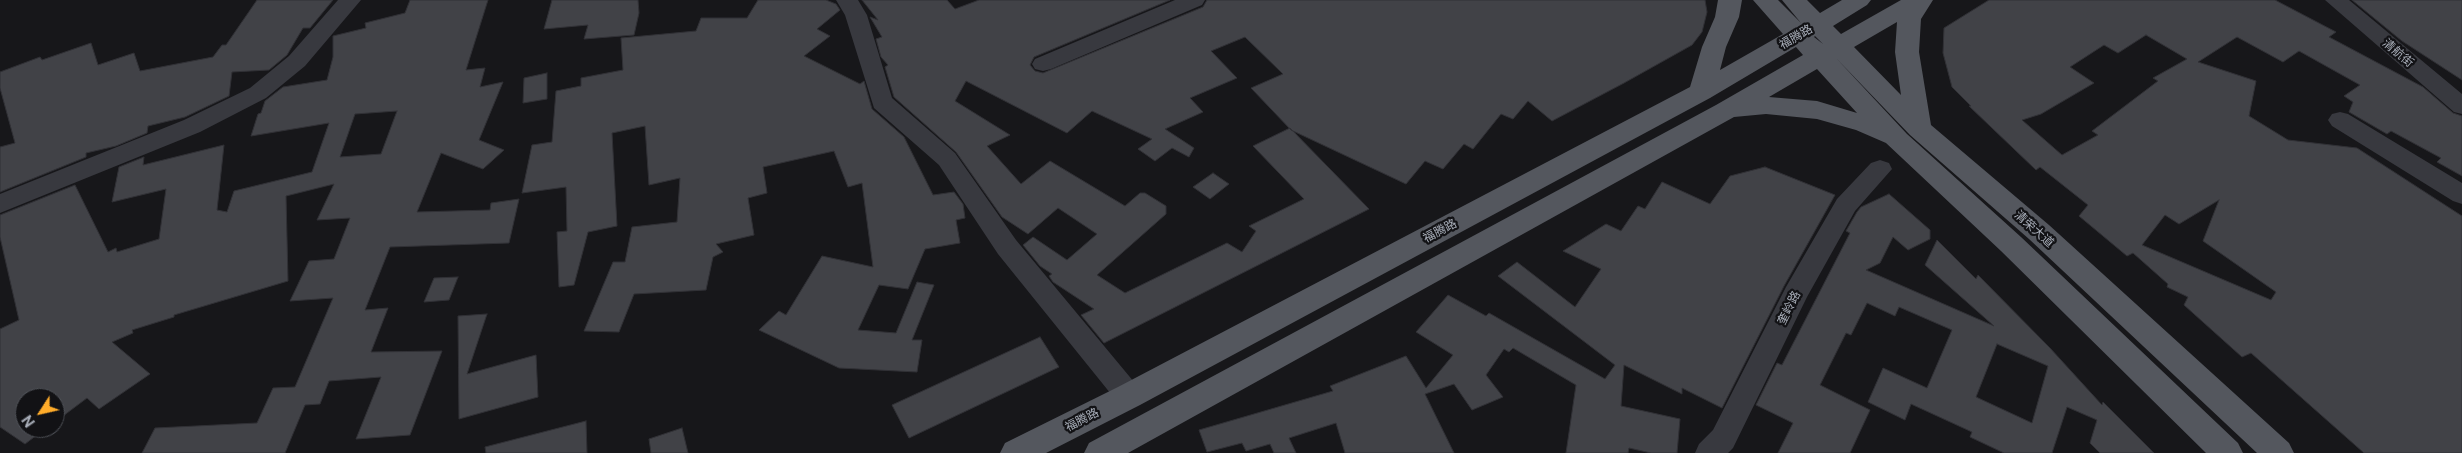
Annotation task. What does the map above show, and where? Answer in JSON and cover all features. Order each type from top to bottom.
[{"type":"main road","points":[[1701,92],[1714,47],[1727,16],[1730,0]]},
{"type":"main road","name":"清荣大道","points":[[1765,0],[1808,30],[1908,134],[2227,453]]},
{"type":"main road","name":"清荣大道","points":[[1794,0],[1808,30]]},
{"type":"main road","name":"福腾路","points":[[1016,453],[1129,396],[1701,92],[1860,0]]},
{"type":"main road","points":[[1100,453],[1724,110],[1919,0]]},
{"type":"main road","points":[[1724,110],[1766,105],[1817,110],[1908,134],[1907,52],[1909,19],[1919,0]]},
{"type":"main road","name":"清荣大道","points":[[1908,134],[2039,232],[2278,453]]},
{"type":"street","points":[[0,204],[192,126],[258,93],[297,62],[350,0]]},
{"type":"street","points":[[847,0],[856,15],[882,102],[948,159],[1007,246],[1129,396]]},
{"type":"street","points":[[1043,64],[1194,0]]},
{"type":"street","name":"清航街","points":[[2336,0],[2462,106]]},
{"type":"street","points":[[2340,120],[2462,195]]},
{"type":"street","name":"奎岭路","points":[[1709,453],[1723,439],[1795,294],[1846,205],[1880,169]]},
{"type":"building","points":[[257,0],[333,0],[310,28],[303,28],[287,55],[269,70],[232,72],[229,96],[185,117],[148,126],[147,133],[116,146],[86,153],[86,157],[0,192],[0,147],[15,143],[0,88],[0,72],[40,57],[42,60],[91,43],[98,65],[134,53],[140,71],[213,57],[222,45],[226,45]]},
{"type":"building","points":[[410,0],[488,0],[466,70],[485,68],[480,87],[503,82],[479,140],[504,150],[483,169],[441,153],[417,212],[490,210],[491,203],[519,199],[509,243],[390,247],[365,310],[388,308],[371,352],[442,351],[410,435],[356,439],[381,377],[329,381],[320,404],[305,405],[285,453],[142,453],[155,428],[257,423],[273,388],[295,387],[333,298],[290,301],[309,261],[334,259],[350,218],[317,220],[334,184],[286,196],[288,281],[174,315],[174,317],[132,330],[133,333],[112,342],[150,374],[99,409],[87,398],[65,414],[65,388],[15,388],[15,437],[0,427],[0,329],[19,320],[0,237],[0,215],[75,185],[108,252],[116,248],[117,252],[159,239],[166,189],[112,202],[119,167],[144,157],[143,165],[224,145],[217,210],[227,212],[234,191],[312,172],[329,123],[251,136],[258,114],[261,113],[265,101],[283,87],[327,80],[333,57],[333,36],[366,28],[365,23],[405,13]],"holes":[[[397,111],[381,154],[340,157],[355,114]]]},
{"type":"building","points":[[552,0],[638,0],[639,13],[634,35],[584,39],[588,25],[544,29]]},
{"type":"building","points":[[758,0],[826,0],[836,4],[840,10],[817,29],[830,36],[804,56],[860,84],[864,81],[872,109],[904,137],[933,195],[954,192],[963,204],[965,218],[956,220],[960,243],[925,249],[908,289],[879,285],[858,330],[896,333],[917,282],[934,285],[912,340],[922,340],[917,372],[839,368],[759,330],[779,311],[786,315],[822,256],[873,267],[862,183],[848,187],[834,151],[763,167],[767,193],[748,198],[754,235],[716,244],[723,252],[713,257],[706,290],[634,294],[619,332],[584,331],[613,262],[625,262],[632,227],[677,222],[680,178],[649,185],[645,126],[612,133],[617,226],[588,232],[574,285],[559,287],[557,232],[567,231],[566,187],[522,193],[532,145],[552,142],[556,91],[581,86],[581,78],[623,70],[621,38],[696,31],[701,18],[747,18]]},
{"type":"building","points":[[862,0],[947,0],[955,9],[979,0],[1170,0],[1034,57],[1030,65],[1035,71],[1043,73],[1203,7],[1207,0],[1705,0],[1707,12],[1702,32],[1692,45],[1552,121],[1528,101],[1513,119],[1501,114],[1473,149],[1464,144],[1443,169],[1425,161],[1406,184],[1293,131],[1369,209],[1104,343],[1081,315],[1094,309],[1053,282],[1049,276],[1052,274],[1040,266],[1023,245],[1033,237],[1067,260],[1097,234],[1058,208],[1028,234],[1002,217],[956,152],[894,97],[885,67],[888,65],[881,57],[876,39],[882,37],[870,17],[878,20]],"holes":[[[1245,37],[1283,74],[1251,88],[1289,128],[1253,146],[1304,199],[1249,226],[1256,231],[1242,252],[1227,243],[1125,293],[1097,275],[1166,214],[1166,206],[1145,193],[1140,193],[1125,206],[1050,161],[1021,184],[987,146],[1010,135],[955,101],[966,81],[1067,133],[1092,111],[1152,139],[1138,149],[1155,161],[1172,148],[1189,157],[1194,148],[1165,129],[1203,112],[1190,98],[1237,78],[1211,51]]]},
{"type":"building","points":[[1989,0],[2275,0],[2336,32],[2329,37],[2423,87],[2453,113],[2462,116],[2462,176],[2437,162],[2441,158],[2391,131],[2387,134],[2349,112],[2353,102],[2344,96],[2360,85],[2299,51],[2283,62],[2237,37],[2198,62],[2256,81],[2249,116],[2288,140],[2357,148],[2462,216],[2462,453],[2364,453],[2251,353],[2242,357],[2184,305],[2188,297],[2167,287],[2168,284],[2133,253],[2127,256],[2079,216],[2088,205],[2040,167],[2036,170],[1969,106],[1971,106],[1952,87],[1943,53],[1944,28]],"holes":[[[2146,35],[2187,59],[2153,78],[2158,81],[2092,131],[2098,135],[2062,155],[2022,120],[2041,114],[2094,83],[2070,67],[2104,45],[2118,53]],[[2219,200],[2203,241],[2276,292],[2271,300],[2142,245],[2165,215],[2179,224]]]},
{"type":"building","points":[[2352,0],[2462,0],[2462,80],[2402,41]]},
{"type":"building","points":[[547,73],[547,99],[523,103],[524,78]]},
{"type":"building","points":[[1765,167],[1835,195],[1784,286],[1722,408],[1682,388],[1682,394],[1624,365],[1621,406],[1680,419],[1677,453],[1651,453],[1629,448],[1628,453],[1566,453],[1576,385],[1513,348],[1509,352],[1504,349],[1486,375],[1503,397],[1472,410],[1454,384],[1425,394],[1454,453],[1345,453],[1336,423],[1289,438],[1296,453],[1274,453],[1270,444],[1246,451],[1242,443],[1207,452],[1199,430],[1333,391],[1330,386],[1406,356],[1426,388],[1453,355],[1416,332],[1448,295],[1486,316],[1489,313],[1605,379],[1615,365],[1498,276],[1517,262],[1575,307],[1601,269],[1563,251],[1606,224],[1621,231],[1638,206],[1645,209],[1662,182],[1710,204],[1730,176]]},
{"type":"building","points":[[1213,173],[1229,184],[1210,199],[1193,187]]},
{"type":"building","points":[[1889,194],[1930,230],[1930,239],[1908,250],[1893,237],[1880,263],[1866,270],[1994,326],[1925,265],[1937,240],[1976,279],[1978,275],[2050,348],[2102,405],[2103,402],[2154,453],[2100,453],[2090,443],[2097,420],[2067,407],[2052,453],[2004,453],[1970,437],[1972,432],[1911,404],[1905,420],[1868,402],[1883,368],[1927,388],[1952,330],[1899,307],[1895,316],[1867,303],[1851,335],[1846,333],[1820,385],[1870,410],[1850,453],[1778,453],[1793,423],[1756,405],[1777,363],[1782,365],[1850,233],[1846,231],[1861,207]],"holes":[[[1997,344],[2048,366],[2032,423],[1976,397]]]},
{"type":"building","points":[[458,277],[449,300],[424,302],[434,278]]},
{"type":"building","points":[[487,314],[467,374],[536,355],[538,397],[459,419],[458,316]]},
{"type":"building","points":[[1040,337],[1059,367],[909,438],[892,405]]},
{"type":"building","points":[[586,421],[587,453],[486,453],[485,447]]},
{"type":"building","points":[[682,428],[688,453],[651,453],[649,439]]},
{"type":"building","points":[[16,438],[33,438],[25,444]]}]
